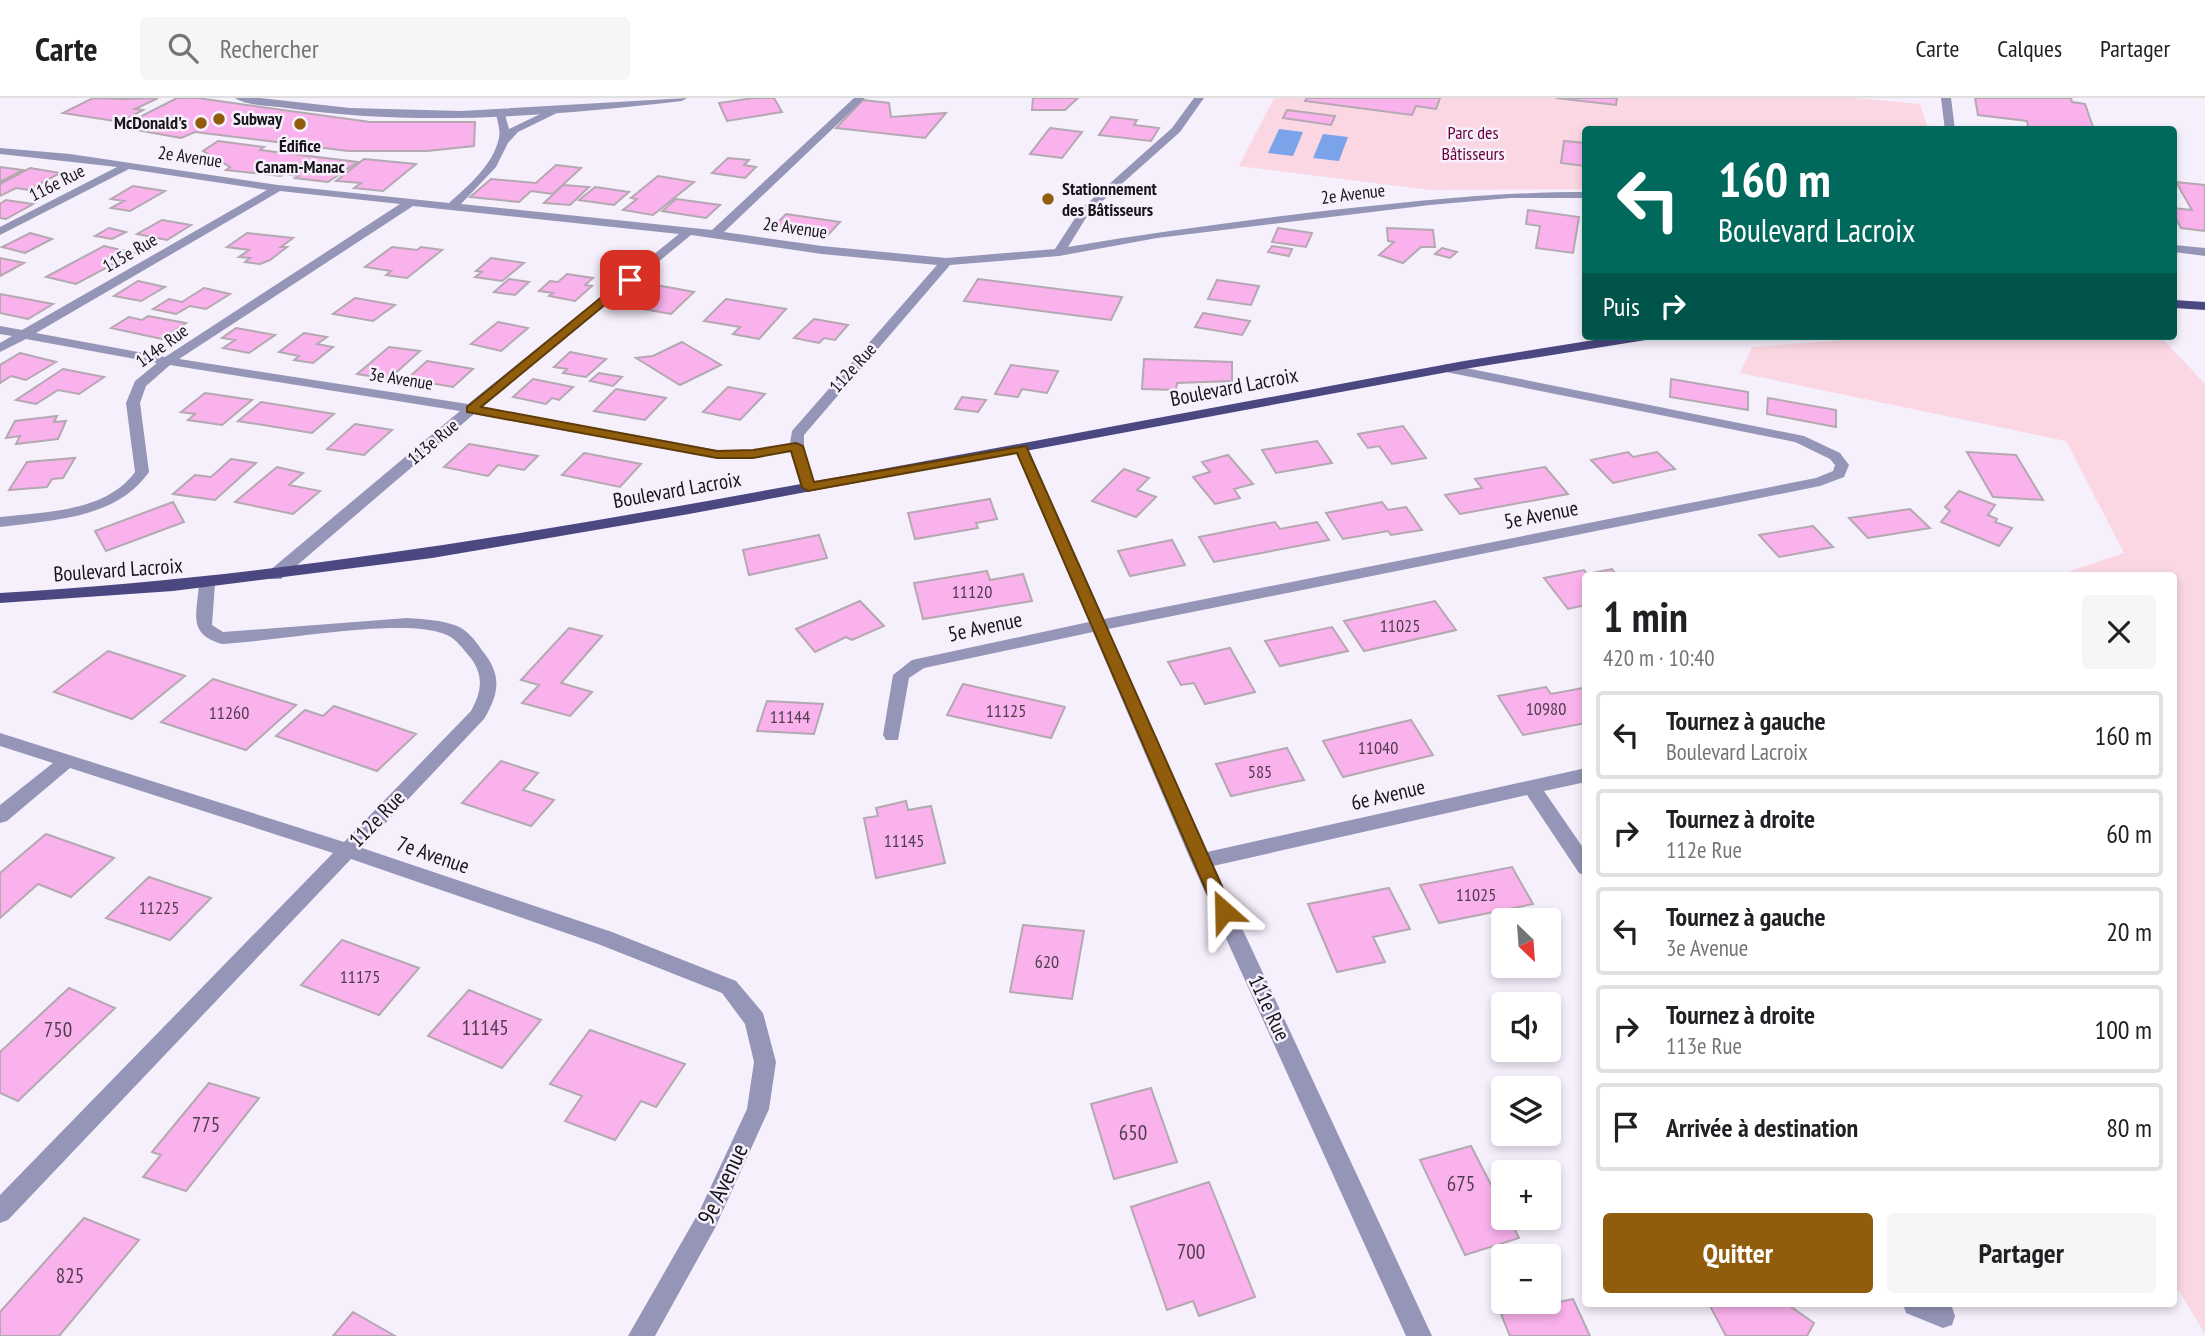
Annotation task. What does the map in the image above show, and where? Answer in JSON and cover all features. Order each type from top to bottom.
[{"type":"main road","points":[[2177,304],[2205,305]]},
{"type":"main road","name":"Boulevard Lacroix","points":[[0,598],[98,594],[207,584],[422,556],[1021,448],[1528,352],[1616,340]]},
{"type":"street","points":[[240,98],[373,113],[500,113],[682,98]]},
{"type":"street","points":[[715,234],[860,98]]},
{"type":"street","points":[[1059,252],[1085,211],[1176,130],[1199,98]]},
{"type":"street","points":[[1946,98],[1950,126]]},
{"type":"street","points":[[502,143],[514,130],[557,110]]},
{"type":"street","points":[[453,205],[483,178],[495,162],[502,143],[504,121],[500,113]]},
{"type":"street","name":"2e Avenue","points":[[0,150],[129,165],[278,188],[689,231],[822,250],[946,262],[1059,252],[1157,236],[1430,202],[1510,195],[1582,195]]},
{"type":"street","name":"116e Rue","points":[[0,232],[129,165]]},
{"type":"street","name":"115e Rue","points":[[0,348],[278,188]]},
{"type":"street","name":"114e Rue","points":[[0,522],[75,511],[102,503],[130,489],[142,472],[132,403],[140,384],[167,361],[413,201]]},
{"type":"street","name":"113e Rue","points":[[275,575],[471,409],[689,231]]},
{"type":"street","points":[[2177,250],[2205,254]]},
{"type":"street","name":"112e Rue","points":[[796,446],[797,434],[805,422],[946,262]]},
{"type":"street","name":"3e Avenue","points":[[0,330],[167,361],[471,409],[717,454],[753,454],[796,446]]},
{"type":"street","name":"5e Avenue","points":[[892,735],[901,676],[918,664],[1098,624],[1821,482],[1839,474],[1842,464],[1835,456],[1799,439],[1446,368]]},
{"type":"street","points":[[796,446],[808,487]]},
{"type":"street","name":"111e Rue","points":[[1021,448],[1201,861],[1419,1336]]},
{"type":"street","name":"112e Rue","points":[[0,1212],[478,715],[490,693],[492,682],[486,666],[464,638],[450,629],[409,623],[222,638],[210,634],[204,626],[207,584]]},
{"type":"street","name":"7e Avenue","points":[[0,739],[347,850],[605,937],[729,988],[754,1020]]},
{"type":"street","points":[[0,816],[68,759]]},
{"type":"street","name":"6e Avenue","points":[[1201,861],[1582,776]]},
{"type":"street","points":[[1531,787],[1582,863]]},
{"type":"street","name":"9e Avenue","points":[[641,1336],[708,1220],[758,1109],[765,1062],[754,1020]]},
{"type":"street","points":[[1922,1307],[1944,1316]]},
{"type":"green space","name":"Parc des Bâtisseurs","points":[[1274,98],[1855,98],[1920,104],[1927,126],[1582,126],[1582,189],[1430,190],[1239,166]]},
{"type":"green space","points":[[1845,340],[2164,340],[2205,384],[2205,1334],[2177,1291],[2177,572],[2067,572],[2124,553],[2066,441],[1740,373],[1752,347]]},
{"type":"water","points":[[1279,129],[1303,132],[1293,156],[1268,153]]},
{"type":"water","points":[[1323,134],[1348,137],[1339,161],[1313,158]]},
{"type":"building","points":[[93,98],[158,98],[135,109],[143,110],[121,122],[63,113]]},
{"type":"building","name":"Édifice Canam-Manac","points":[[177,98],[197,98],[370,122],[475,122],[474,146],[427,151],[348,151],[195,132],[181,138],[120,127]]},
{"type":"building","points":[[774,98],[782,112],[727,121],[719,103]]},
{"type":"building","points":[[1033,98],[1078,98],[1065,110],[1032,110]]},
{"type":"building","points":[[1307,98],[1440,98],[1436,109],[1416,106],[1412,115],[1305,101]]},
{"type":"building","points":[[1556,98],[1617,98],[1616,105]]},
{"type":"building","points":[[1975,98],[2071,98],[2072,102],[2085,104],[2093,126],[2028,126],[2027,121],[1978,115]]},
{"type":"building","points":[[863,100],[889,103],[891,117],[946,113],[925,138],[836,128]]},
{"type":"building","points":[[1287,110],[1335,116],[1331,125],[1283,118]]},
{"type":"building","points":[[1111,117],[1137,120],[1134,125],[1159,128],[1151,141],[1099,135]]},
{"type":"building","points":[[1050,128],[1082,132],[1062,158],[1030,154]]},
{"type":"building","points":[[218,141],[264,147],[260,150],[358,162],[328,182],[284,174],[281,176],[226,170],[230,167],[203,151]]},
{"type":"building","points":[[1564,141],[1582,143],[1582,166],[1561,163]]},
{"type":"building","points":[[728,158],[749,160],[744,165],[756,167],[745,178],[712,173]]},
{"type":"building","points":[[364,159],[416,164],[383,191],[354,188],[361,183],[336,181]]},
{"type":"building","points":[[556,165],[581,168],[553,194],[531,191],[519,202],[470,197],[491,179],[536,183]]},
{"type":"building","points":[[0,167],[23,170],[0,182]]},
{"type":"building","points":[[30,168],[60,173],[29,190],[16,188],[0,196],[0,184]]},
{"type":"building","points":[[658,176],[694,182],[653,215],[623,210],[637,199],[631,198]]},
{"type":"building","points":[[2177,182],[2205,185],[2205,231],[2181,228],[2177,221],[2177,208],[2192,210]]},
{"type":"building","points":[[563,185],[589,187],[570,205],[544,203]]},
{"type":"building","points":[[133,186],[165,191],[130,211],[111,208],[124,201],[111,199]]},
{"type":"building","points":[[595,187],[629,192],[614,205],[579,200]]},
{"type":"building","points":[[676,199],[720,205],[706,218],[662,211]]},
{"type":"building","points":[[6,200],[33,204],[6,219],[0,218],[0,204]]},
{"type":"building","points":[[1528,210],[1579,217],[1573,253],[1536,248],[1540,226],[1526,224]]},
{"type":"building","points":[[786,214],[840,222],[826,237],[771,229]]},
{"type":"building","points":[[162,220],[191,225],[167,240],[137,234]]},
{"type":"building","points":[[109,228],[126,232],[112,239],[95,236]]},
{"type":"building","points":[[1278,228],[1312,233],[1306,247],[1272,242]]},
{"type":"building","points":[[1387,228],[1433,230],[1435,247],[1421,247],[1403,263],[1379,255],[1394,242],[1388,241]]},
{"type":"building","points":[[30,233],[52,239],[25,253],[2,247]]},
{"type":"building","points":[[247,233],[293,238],[281,247],[287,247],[260,264],[245,262],[250,258],[239,257],[249,250],[227,247]]},
{"type":"building","points":[[104,246],[134,253],[76,284],[46,277]]},
{"type":"building","points":[[1272,246],[1292,249],[1289,256],[1268,252]]},
{"type":"building","points":[[392,247],[442,250],[407,278],[386,275],[391,271],[365,267]]},
{"type":"building","points":[[1442,248],[1457,252],[1450,258],[1435,254]]},
{"type":"building","points":[[0,258],[24,263],[0,276]]},
{"type":"building","points":[[491,258],[524,263],[502,281],[475,277],[482,272],[476,271]]},
{"type":"building","points":[[567,274],[593,278],[585,285],[592,286],[575,301],[549,296],[553,293],[539,291],[550,281],[558,282]]},
{"type":"building","points":[[509,279],[529,282],[515,295],[494,292]]},
{"type":"building","points":[[978,279],[1122,297],[1111,320],[964,301]]},
{"type":"building","points":[[1217,280],[1259,286],[1251,305],[1208,299]]},
{"type":"building","points":[[138,281],[165,287],[141,301],[114,296]]},
{"type":"building","points":[[656,285],[694,292],[671,314],[627,306],[642,292],[647,293]]},
{"type":"building","points":[[204,288],[230,294],[206,309],[190,306],[176,314],[153,309],[169,299],[182,302]]},
{"type":"building","points":[[0,294],[53,304],[28,319],[0,313]]},
{"type":"building","points":[[355,298],[395,305],[373,321],[333,314]]},
{"type":"building","points":[[726,299],[786,309],[759,339],[733,334],[740,327],[704,321]]},
{"type":"building","points":[[1203,313],[1250,321],[1242,335],[1195,327]]},
{"type":"building","points":[[148,316],[186,323],[162,339],[111,328],[129,317],[142,320]]},
{"type":"building","points":[[814,319],[848,325],[835,340],[824,338],[819,343],[794,338]]},
{"type":"building","points":[[498,322],[528,328],[501,351],[471,344]]},
{"type":"building","points":[[236,328],[275,335],[249,353],[223,348],[235,340],[222,338]]},
{"type":"building","points":[[304,333],[327,337],[317,344],[333,347],[313,363],[294,360],[299,356],[279,352]]},
{"type":"building","points":[[682,342],[721,365],[680,385],[636,358],[653,356]]},
{"type":"building","points":[[389,347],[420,351],[389,379],[357,374]]},
{"type":"building","points":[[570,352],[606,359],[586,377],[563,373],[567,369],[554,367]]},
{"type":"building","points":[[20,353],[56,362],[26,380],[11,376],[0,383],[0,365]]},
{"type":"building","points":[[1144,359],[1232,362],[1232,381],[1177,383],[1176,390],[1142,389]]},
{"type":"building","points":[[427,361],[473,369],[453,387],[407,379]]},
{"type":"building","points":[[1011,365],[1058,371],[1047,393],[1022,389],[1018,397],[995,394]]},
{"type":"building","points":[[63,369],[104,377],[79,394],[58,390],[36,404],[16,400]]},
{"type":"building","points":[[599,373],[622,377],[613,386],[590,381]]},
{"type":"building","points":[[533,379],[573,387],[559,400],[552,398],[546,404],[513,397]]},
{"type":"building","points":[[1671,379],[1748,392],[1748,410],[1670,397]]},
{"type":"building","points":[[728,387],[765,394],[740,420],[703,412]]},
{"type":"building","points":[[616,389],[666,398],[645,420],[594,411]]},
{"type":"building","points":[[205,393],[252,400],[222,425],[188,420],[195,414],[181,412]]},
{"type":"building","points":[[962,397],[986,400],[978,412],[955,409]]},
{"type":"building","points":[[1768,398],[1836,410],[1836,427],[1767,414]]},
{"type":"building","points":[[261,402],[334,414],[312,433],[238,421]]},
{"type":"building","points":[[57,416],[54,422],[66,421],[58,439],[16,444],[20,436],[6,438],[15,421]]},
{"type":"building","points":[[355,424],[392,430],[364,455],[327,449]]},
{"type":"building","points":[[1403,426],[1426,458],[1392,464],[1379,446],[1368,448],[1358,434]]},
{"type":"building","points":[[1317,441],[1332,463],[1276,473],[1262,450]]},
{"type":"building","points":[[469,444],[538,456],[524,470],[498,465],[488,476],[444,467]]},
{"type":"building","points":[[1628,452],[1633,457],[1657,452],[1675,469],[1613,483],[1591,460]]},
{"type":"building","points":[[1967,452],[2016,455],[2043,500],[1993,497]]},
{"type":"building","points":[[584,453],[641,464],[620,487],[562,475]]},
{"type":"building","points":[[1228,455],[1253,484],[1234,489],[1240,498],[1215,504],[1193,477],[1210,472],[1202,462]]},
{"type":"building","points":[[75,458],[63,478],[52,479],[47,487],[9,490],[27,462]]},
{"type":"building","points":[[231,459],[256,463],[215,500],[173,494],[195,475],[211,477]]},
{"type":"building","points":[[277,467],[303,473],[289,485],[320,491],[293,514],[235,502]]},
{"type":"building","points":[[1545,467],[1568,494],[1460,514],[1445,495],[1482,488],[1475,479]]},
{"type":"building","points":[[1124,469],[1149,478],[1137,490],[1156,497],[1136,517],[1092,501]]},
{"type":"building","points":[[1959,491],[1995,505],[1988,515],[1997,519],[1995,522],[2012,528],[1999,546],[1941,522],[1950,511],[1945,507]]},
{"type":"building","points":[[990,499],[997,519],[976,523],[978,528],[915,539],[908,513]]},
{"type":"building","points":[[173,502],[184,522],[106,551],[95,531]]},
{"type":"building","points":[[1382,502],[1388,510],[1406,507],[1422,530],[1391,535],[1388,531],[1343,539],[1326,513]]},
{"type":"building","points":[[1910,509],[1930,528],[1868,538],[1849,518]]},
{"type":"building","points":[[1275,522],[1280,529],[1317,522],[1329,540],[1214,562],[1199,537]]},
{"type":"building","points":[[1813,526],[1833,547],[1779,557],[1759,535]]},
{"type":"building","points":[[819,535],[827,558],[749,575],[743,550]]},
{"type":"building","points":[[1172,540],[1185,565],[1130,576],[1118,551]]},
{"type":"building","points":[[1584,570],[1582,606],[1568,609],[1544,578]]},
{"type":"building","points":[[987,571],[990,580],[1023,574],[1032,601],[923,619],[914,583]]},
{"type":"building","points":[[860,601],[884,626],[852,640],[846,637],[815,652],[796,629]]},
{"type":"building","points":[[1435,601],[1456,630],[1364,651],[1344,621]]},
{"type":"building","points":[[1332,627],[1348,651],[1280,666],[1265,641]]},
{"type":"building","points":[[569,628],[602,636],[561,683],[592,692],[570,716],[522,703],[539,685],[521,680]]},
{"type":"building","points":[[1230,648],[1255,692],[1205,704],[1194,683],[1181,685],[1168,662]]},
{"type":"building","points":[[108,651],[185,676],[132,719],[54,692]]},
{"type":"building","points":[[213,679],[296,705],[246,750],[161,722]]},
{"type":"building","points":[[963,684],[1065,707],[1051,738],[947,715]]},
{"type":"building","points":[[1546,687],[1551,694],[1582,688],[1582,724],[1523,735],[1498,696]]},
{"type":"building","points":[[767,701],[823,704],[814,734],[757,731]]},
{"type":"building","points":[[334,706],[416,734],[377,771],[276,736],[305,710],[323,716]]},
{"type":"building","points":[[1411,720],[1433,755],[1343,777],[1323,741]]},
{"type":"building","points":[[1287,748],[1304,780],[1231,796],[1216,764]]},
{"type":"building","points":[[501,761],[538,773],[523,790],[554,800],[531,826],[462,803]]},
{"type":"building","points":[[906,801],[908,810],[931,806],[945,863],[876,878],[864,818],[878,816],[876,808]]},
{"type":"building","points":[[46,834],[114,858],[71,897],[38,884],[0,918],[0,873]]},
{"type":"building","points":[[1512,867],[1533,904],[1513,908],[1491,908],[1491,912],[1439,923],[1420,885]]},
{"type":"building","points":[[149,877],[211,898],[170,940],[106,918]]},
{"type":"building","points":[[1389,888],[1410,929],[1373,937],[1385,962],[1337,972],[1308,904]]},
{"type":"building","points":[[1023,925],[1084,931],[1072,999],[1010,992]]},
{"type":"building","points":[[342,940],[419,968],[379,1015],[301,985]]},
{"type":"building","points":[[69,988],[115,1008],[18,1101],[0,1093],[0,1052]]},
{"type":"building","points":[[469,990],[541,1020],[502,1068],[428,1036]]},
{"type":"building","points":[[590,1030],[685,1064],[656,1107],[641,1101],[615,1140],[565,1121],[582,1096],[550,1084]]},
{"type":"building","points":[[209,1083],[259,1098],[186,1191],[143,1177],[161,1155],[152,1152]]},
{"type":"building","points":[[1151,1088],[1177,1162],[1114,1179],[1091,1104]]},
{"type":"building","points":[[1471,1146],[1491,1185],[1491,1230],[1515,1230],[1519,1238],[1491,1244],[1491,1247],[1465,1255],[1420,1160]]},
{"type":"building","points":[[1209,1182],[1255,1297],[1199,1316],[1193,1301],[1167,1310],[1131,1207]]},
{"type":"building","points":[[84,1218],[139,1240],[59,1336],[0,1336],[0,1312]]},
{"type":"building","points":[[1573,1299],[1590,1336],[1510,1336],[1501,1314],[1561,1314],[1561,1302]]},
{"type":"building","points":[[1711,1307],[1791,1307],[1814,1323],[1807,1336],[1726,1336]]},
{"type":"building","points":[[353,1312],[395,1336],[333,1336]]},
{"type":"place","name":"Subway","points":[[219,119]]},
{"type":"place","name":"McDonald's","points":[[201,123]]},
{"type":"place","name":"Édifice Canam-Manac","points":[[300,124]]},
{"type":"place","name":"Stationnement des Bâtisseurs","points":[[1048,199]]},
{"type":"route","points":[[630,280],[471,409],[717,454],[753,454],[796,446],[808,487],[1021,448],[1224,911]]}]
